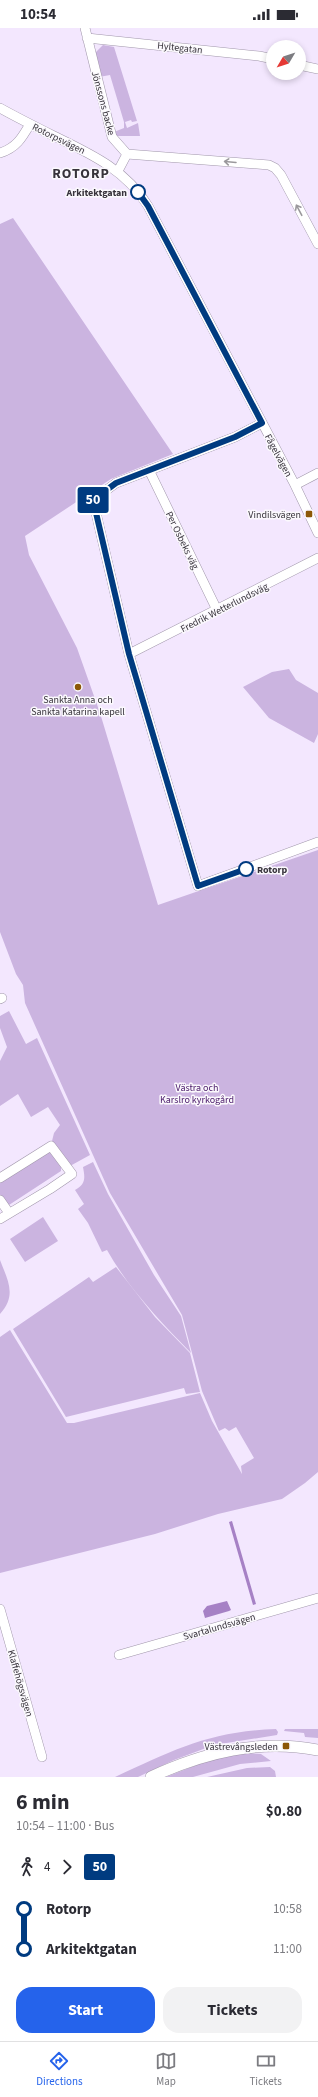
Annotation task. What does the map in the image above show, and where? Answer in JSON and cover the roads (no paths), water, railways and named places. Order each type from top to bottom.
[{"type":"street","name":"Jönssons backe","points":[[85,28],[112,137],[127,154]]},
{"type":"street","name":"Hyltegatan","points":[[87,38],[266,58]]},
{"type":"street","points":[[306,66],[318,69]]},
{"type":"street","name":"Rotorpsvägen","points":[[0,108],[94,155],[118,171]]},
{"type":"street","points":[[0,153],[13,147],[20,141],[30,124]]},
{"type":"street","points":[[118,171],[127,154],[269,165],[275,168],[281,175],[318,244]]},
{"type":"street","name":"Fågelvägen","points":[[118,171],[138,192],[148,206],[295,485],[318,533]]},
{"type":"street","points":[[262,423],[235,437],[116,483],[93,500],[129,654],[198,886],[318,842]]},
{"type":"street","name":"Per Osbeks väg","points":[[149,470],[217,610]]},
{"type":"street","points":[[295,485],[318,473]]},
{"type":"street","name":"Fredrik Wetterlundsväg","points":[[129,654],[318,558]]},
{"type":"street","points":[[0,1178],[51,1146],[72,1174],[0,1219]]},
{"type":"street","points":[[0,1200],[9,1213]]},
{"type":"street","name":"Svartalundsvägen","points":[[120,1655],[318,1598]]},
{"type":"street","name":"Klaffehögsvägen","points":[[0,1609],[42,1757]]},
{"type":"street","points":[[151,1777],[194,1758],[246,1746],[281,1746],[318,1750]]},
{"type":"place","name":"Arkitektgatan","points":[[138,192]]},
{"type":"place","name":"Vindilsvägen","points":[[309,514]]},
{"type":"place","name":"Sankta Anna och Sankta Katarina kapell","points":[[78,687]]},
{"type":"place","name":"Rotorp","points":[[246,869]]},
{"type":"place","name":"Västrevångsleden","points":[[286,1746]]},
{"type":"district","name":"ROTORP","points":[[81,173]]},
{"type":"park label","name":"Västra och Karslro kyrkogård","points":[[197,1092]]}]
